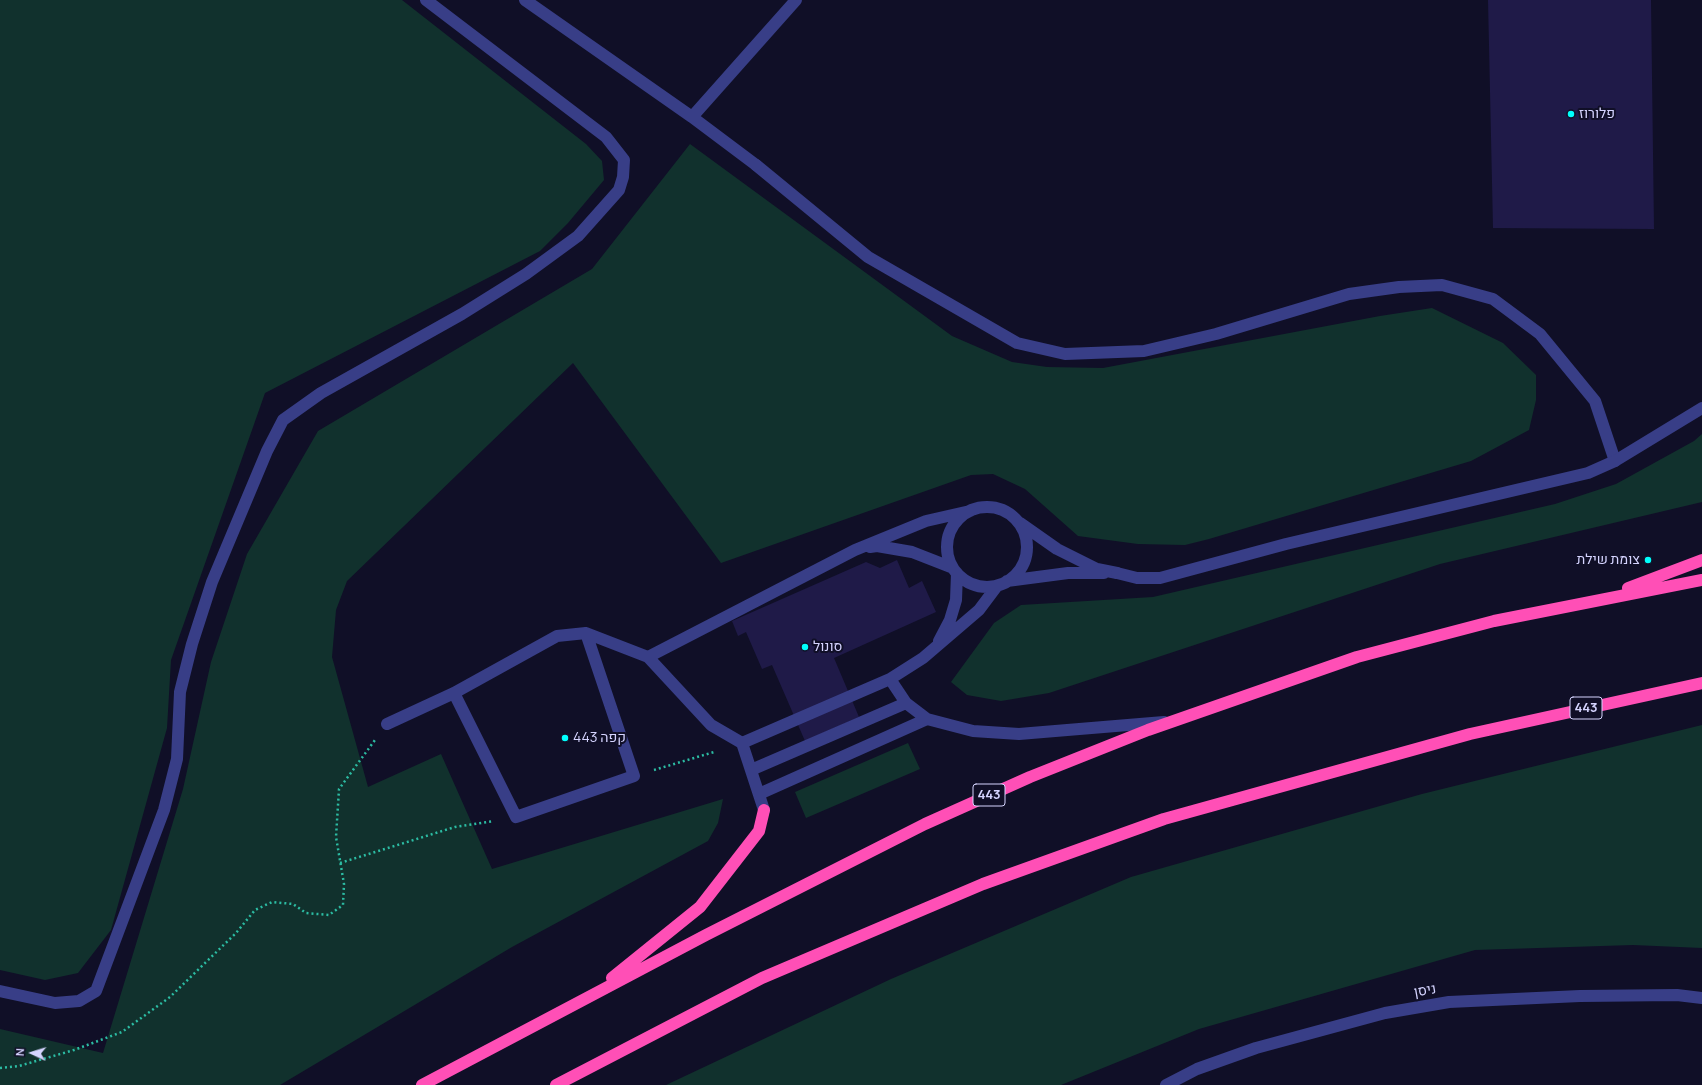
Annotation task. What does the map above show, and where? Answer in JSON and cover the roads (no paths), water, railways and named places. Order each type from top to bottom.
[{"type":"highway","points":[[1594,601],[1702,560]]},
{"type":"highway","name":"443","points":[[422,1085],[840,865],[925,824],[1030,777],[1169,722],[1356,657],[1494,621],[1702,580]]},
{"type":"highway","name":"443","points":[[556,1085],[762,978],[983,884],[1164,819],[1470,734],[1702,683]]},
{"type":"highway","points":[[592,995],[700,907],[758,831],[764,810]]},
{"type":"street","points":[[0,992],[55,1003],[79,1001],[96,990],[164,810],[177,759],[180,692],[192,644],[212,582],[266,451],[283,420],[321,393],[462,314],[526,274],[578,236],[619,190],[623,178],[624,160],[606,137],[426,0]]},
{"type":"street","points":[[525,0],[692,117],[756,165],[868,256],[1017,343],[1065,354],[1144,351],[1216,334],[1349,294],[1442,285],[1493,299],[1540,334],[1595,401],[1615,461]]},
{"type":"street","points":[[692,117],[796,0]]},
{"type":"street","points":[[648,657],[855,550],[926,521],[983,507],[996,508],[1008,513],[1018,522],[1057,549],[1097,569],[1137,578],[1160,578],[1272,547],[1588,473],[1615,461],[1702,408]]},
{"type":"street","points":[[936,647],[950,620],[956,600],[955,570],[948,556],[947,542],[951,530],[958,518],[970,511]]},
{"type":"street","points":[[742,743],[890,679],[936,647],[979,610],[1002,583],[1018,572],[1024,560],[1027,547],[1024,534],[1018,522]]},
{"type":"street","points":[[855,550],[877,546],[912,552],[955,570],[974,585],[985,587],[1068,573],[1117,573]]},
{"type":"street","points":[[454,693],[516,817],[634,776],[586,633]]},
{"type":"street","points":[[387,724],[454,693],[557,636],[586,633],[648,657],[711,725],[742,743],[764,810]]},
{"type":"street","points":[[890,679],[906,703],[927,719],[973,731],[1020,734],[1169,722]]},
{"type":"street","points":[[751,770],[906,703]]},
{"type":"street","points":[[759,794],[927,719]]},
{"type":"street","name":"ניסן","points":[[1166,1085],[1197,1069],[1256,1048],[1385,1013],[1449,1002],[1580,996],[1677,995],[1702,998]]},
{"type":"place","name":"פלורוז","points":[[1571,114]]},
{"type":"place","name":"צומת שילת","points":[[1648,560]]},
{"type":"place","name":"סונול","points":[[805,647]]},
{"type":"place","name":"קפה 443","points":[[565,738]]}]
